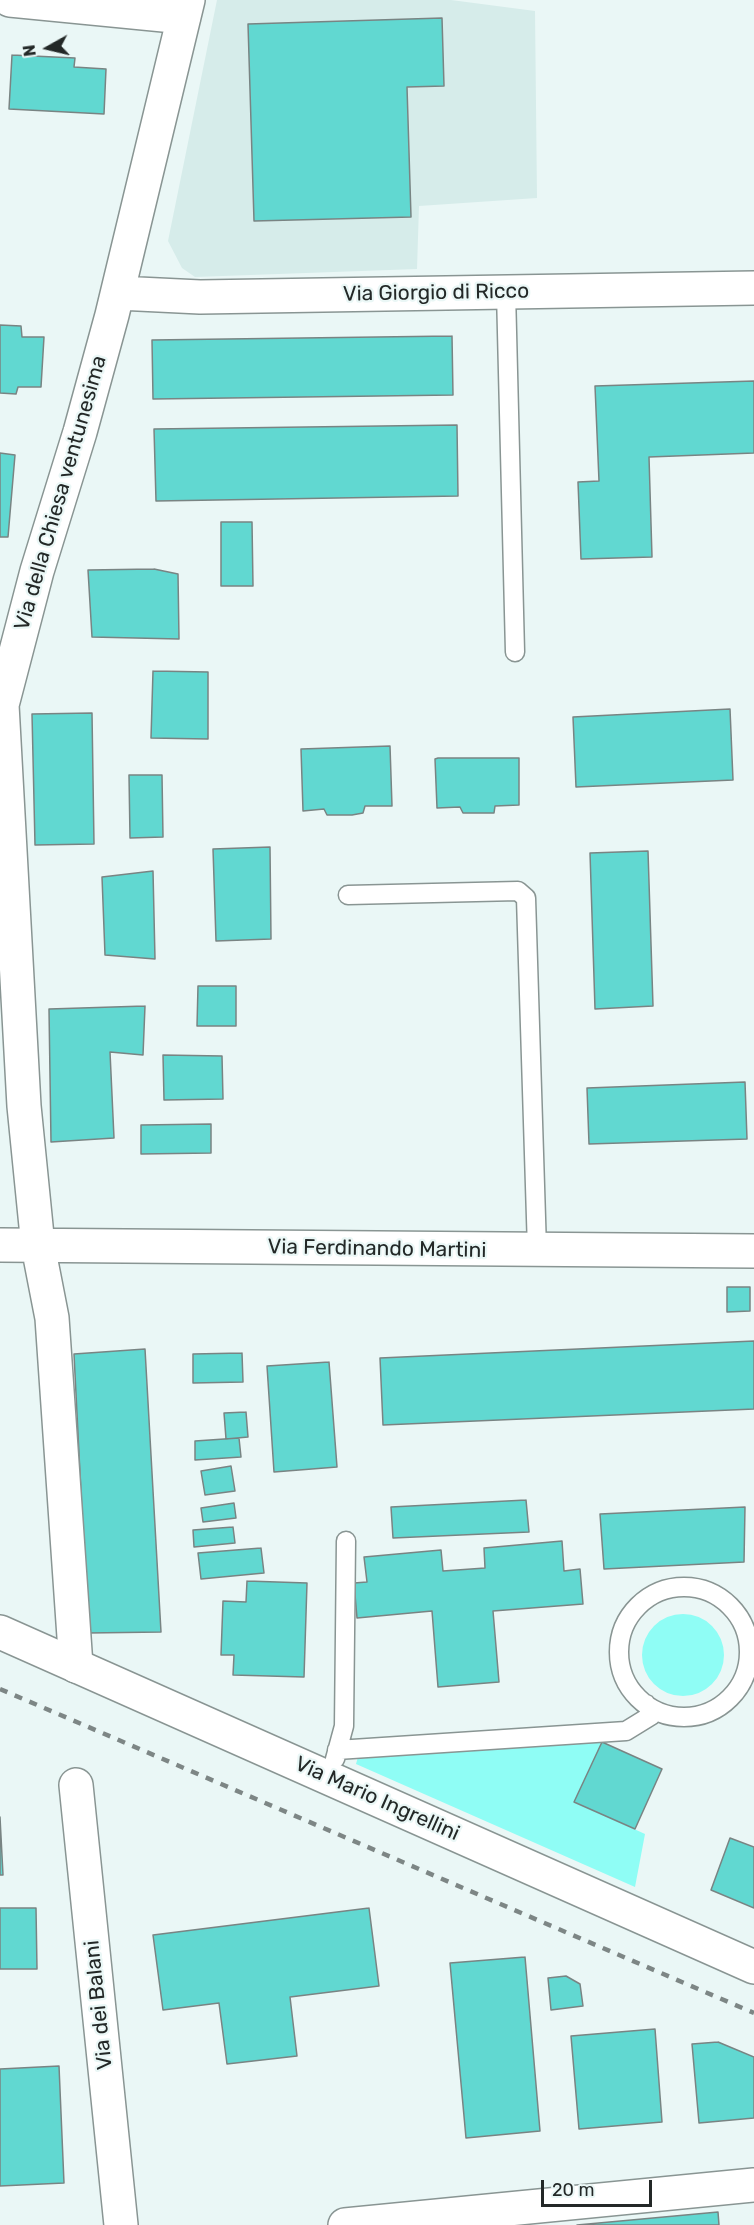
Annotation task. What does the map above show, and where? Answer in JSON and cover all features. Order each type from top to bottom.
[{"type":"street","points":[[10,0],[186,9]]},
{"type":"street","name":"Via della Chiesa ventunesima","points":[[76,1666],[52,1318],[38,1246],[24,1106],[1,704],[118,293],[186,9]]},
{"type":"street","name":"Via Giorgio di Ricco","points":[[118,293],[200,297],[754,288]]},
{"type":"street","name":"Via Ferdinando Martini","points":[[0,1245],[754,1251]]},
{"type":"street","name":"Via Mario Ingrellini","points":[[0,1632],[76,1666],[333,1764],[754,1967]]},
{"type":"street","name":"Via dei Balani","points":[[76,1785],[121,2225]]},
{"type":"street","points":[[345,2225],[534,2215],[754,2185]]},
{"type":"lane","points":[[506,292],[515,652]]},
{"type":"lane","points":[[348,895],[518,891],[526,898],[537,1250]]},
{"type":"lane","points":[[346,1541],[344,1726],[333,1764],[626,1731],[652,1715],[646,1704],[630,1688],[621,1668],[619,1646],[625,1624],[638,1606],[656,1593],[666,1590],[677,1587],[699,1588],[719,1596],[735,1611],[746,1629],[749,1650],[747,1671],[738,1689],[723,1704],[705,1713],[684,1717],[664,1713],[646,1704]]},
{"type":"shaded area","points":[[217,0],[451,0],[535,11],[537,198],[419,206],[417,269],[195,277],[182,268],[168,241]]},
{"type":"shaded area","points":[[675,1614],[691,1614],[706,1621],[717,1632],[724,1647],[721,1671],[712,1684],[691,1696],[675,1696],[660,1689],[649,1678],[642,1663],[642,1647],[649,1632],[660,1621]]},
{"type":"shaded area","points":[[602,1742],[575,1802],[645,1834],[635,1887],[356,1764],[358,1757]]},
{"type":"building","points":[[442,18],[444,86],[407,87],[411,217],[254,221],[248,24]]},
{"type":"building","points":[[12,55],[75,58],[74,67],[106,69],[104,114],[9,109]]},
{"type":"building","points":[[0,325],[21,326],[22,337],[44,337],[41,387],[18,387],[16,394],[0,393]]},
{"type":"building","points":[[452,336],[453,395],[153,399],[152,340]]},
{"type":"building","points":[[754,381],[754,453],[649,457],[652,557],[581,559],[578,482],[599,481],[595,386]]},
{"type":"building","points":[[457,425],[458,496],[156,501],[154,429]]},
{"type":"building","points":[[0,453],[15,455],[8,537],[0,537]]},
{"type":"building","points":[[221,522],[252,522],[253,586],[221,586]]},
{"type":"building","points":[[154,569],[178,574],[179,639],[92,637],[88,570]]},
{"type":"building","points":[[153,671],[208,672],[208,739],[151,738]]},
{"type":"building","points":[[730,709],[733,780],[576,787],[573,717]]},
{"type":"building","points":[[92,713],[94,844],[35,845],[32,714]]},
{"type":"building","points":[[390,746],[392,806],[365,806],[363,813],[352,815],[327,815],[324,809],[303,811],[301,749]]},
{"type":"building","points":[[519,758],[519,805],[495,806],[494,813],[463,813],[460,807],[437,808],[435,759]]},
{"type":"building","points":[[129,775],[162,775],[163,837],[130,838]]},
{"type":"building","points":[[270,847],[271,939],[216,941],[213,849]]},
{"type":"building","points":[[648,851],[653,1006],[595,1009],[590,853]]},
{"type":"building","points":[[153,871],[155,959],[105,955],[102,877]]},
{"type":"building","points":[[198,986],[236,986],[236,1026],[197,1026]]},
{"type":"building","points":[[145,1006],[143,1055],[110,1052],[114,1138],[51,1142],[49,1009]]},
{"type":"building","points":[[163,1055],[222,1056],[223,1099],[164,1100]]},
{"type":"building","points":[[745,1082],[747,1139],[589,1144],[587,1088]]},
{"type":"building","points":[[211,1124],[211,1153],[141,1154],[141,1125]]},
{"type":"building","points":[[727,1287],[750,1287],[750,1311],[727,1312]]},
{"type":"building","points":[[754,1341],[754,1409],[383,1425],[380,1358]]},
{"type":"building","points":[[145,1349],[161,1632],[88,1633],[74,1354]]},
{"type":"building","points":[[242,1353],[243,1382],[193,1383],[193,1354]]},
{"type":"building","points":[[329,1362],[337,1467],[274,1472],[267,1366]]},
{"type":"building","points":[[246,1412],[248,1437],[226,1439],[224,1413]]},
{"type":"building","points":[[239,1438],[241,1457],[195,1460],[195,1441]]},
{"type":"building","points":[[231,1466],[235,1491],[205,1495],[201,1471]]},
{"type":"building","points":[[526,1500],[529,1532],[393,1538],[391,1507]]},
{"type":"building","points":[[234,1503],[236,1518],[203,1522],[201,1508]]},
{"type":"building","points":[[745,1507],[744,1562],[604,1569],[600,1514]]},
{"type":"building","points":[[233,1527],[235,1543],[194,1547],[193,1530]]},
{"type":"building","points":[[562,1541],[564,1571],[580,1569],[583,1604],[493,1611],[499,1682],[438,1687],[432,1611],[357,1618],[354,1583],[367,1582],[364,1557],[441,1550],[443,1571],[485,1568],[484,1548]]},
{"type":"building","points":[[261,1548],[264,1573],[201,1579],[198,1553]]},
{"type":"building","points":[[247,1581],[307,1583],[304,1677],[233,1675],[234,1655],[221,1655],[223,1601],[246,1602]]},
{"type":"building","points":[[602,1742],[662,1769],[635,1829],[574,1802]]},
{"type":"building","points":[[0,1817],[3,1875],[0,1875]]},
{"type":"building","points":[[730,1838],[754,1847],[754,1908],[711,1890]]},
{"type":"building","points":[[0,1908],[36,1908],[37,1969],[0,1969]]},
{"type":"building","points":[[369,1908],[379,1986],[290,1997],[297,2056],[227,2064],[219,2003],[163,2010],[153,1935]]},
{"type":"building","points":[[525,1957],[540,2131],[466,2138],[450,1963]]},
{"type":"building","points":[[566,1976],[580,1984],[583,2006],[551,2010],[548,1978]]},
{"type":"building","points":[[655,2029],[662,2122],[579,2129],[571,2036]]},
{"type":"building","points":[[718,2042],[754,2057],[754,2118],[699,2123],[692,2044]]},
{"type":"building","points":[[59,2066],[64,2183],[0,2186],[0,2069]]},
{"type":"building","points":[[718,2212],[719,2225],[577,2225]]},
{"type":"railway","points":[[0,1689],[754,2013]]}]
